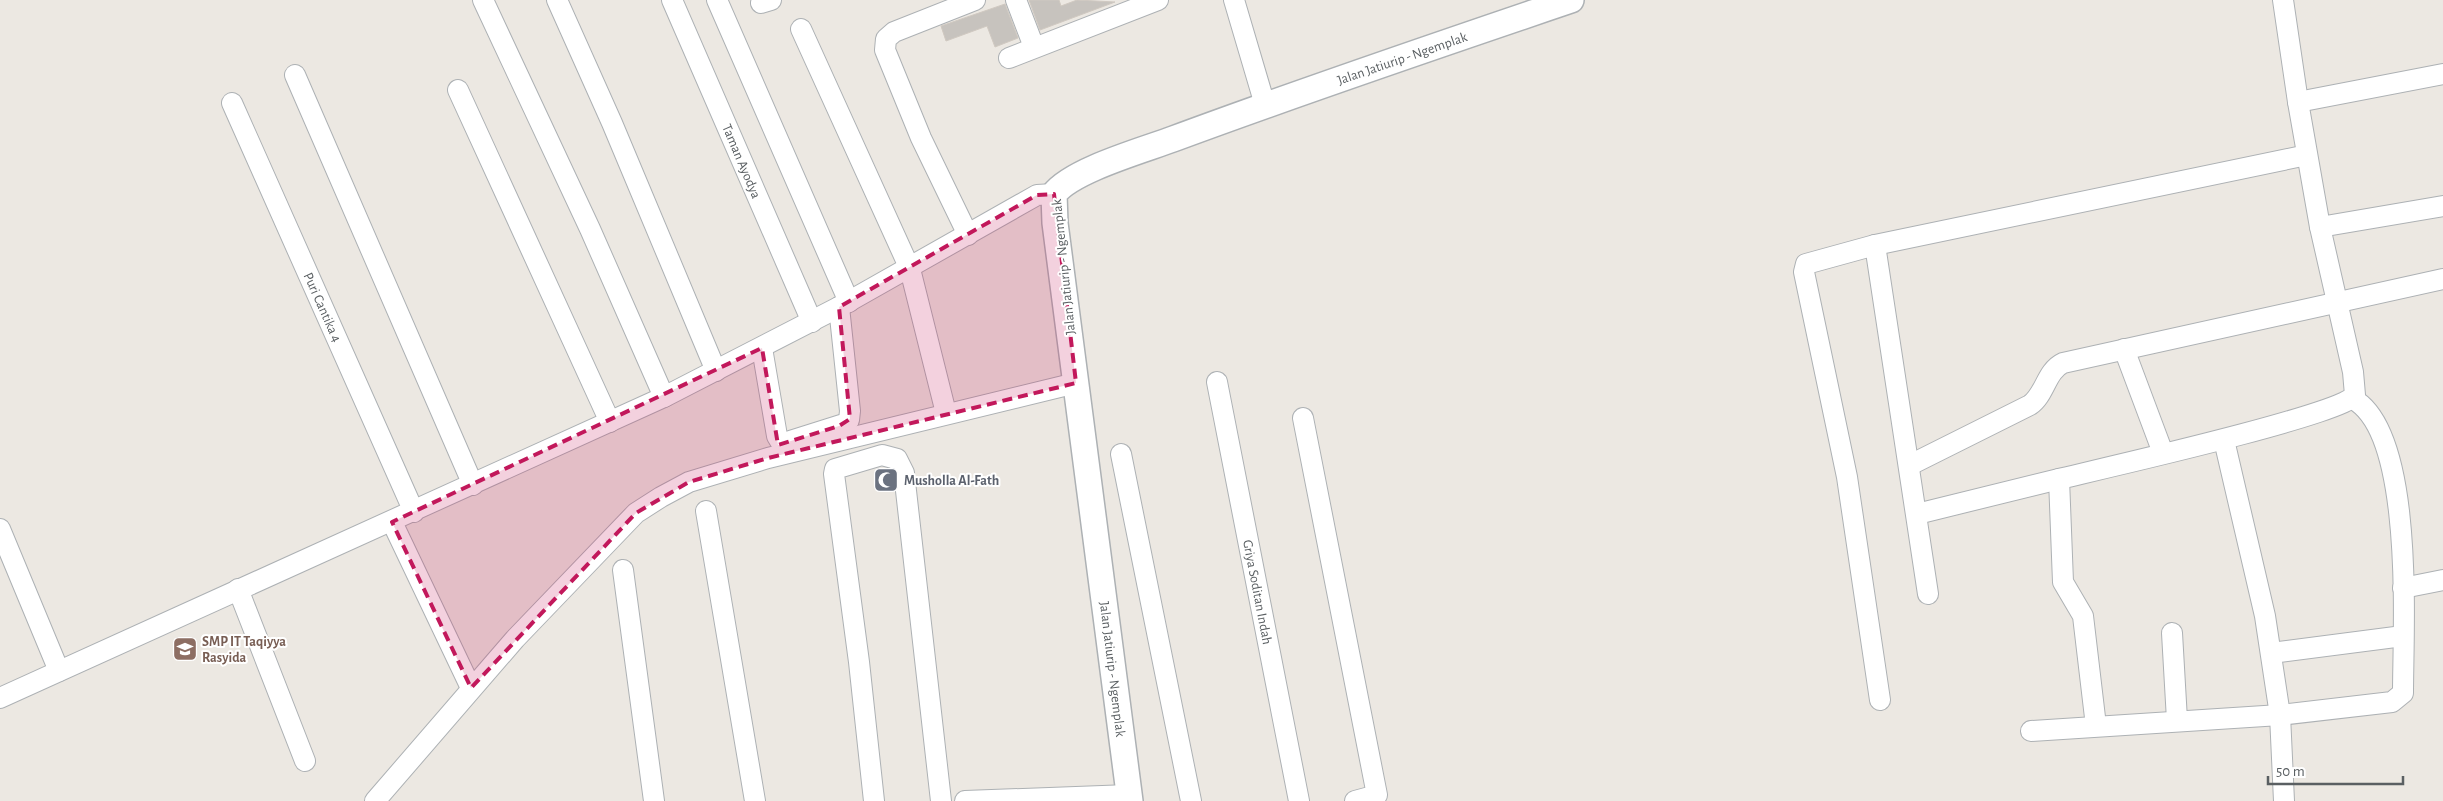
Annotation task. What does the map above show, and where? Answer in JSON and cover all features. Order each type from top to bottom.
[{"type":"street","points":[[483,0],[590,229],[664,397]]},
{"type":"street","points":[[557,0],[612,123],[716,371]]},
{"type":"street","name":"Taman Ayodya","points":[[672,0],[812,322]]},
{"type":"street","points":[[717,0],[844,305],[850,417],[844,424],[788,442],[780,441],[777,436],[762,348]]},
{"type":"street","points":[[968,236],[922,138],[885,50],[886,39],[894,32],[976,0]]},
{"type":"street","points":[[1016,0],[1034,47]]},
{"type":"street","points":[[1009,58],[1158,0]]},
{"type":"street","points":[[1234,0],[1265,105]]},
{"type":"street","name":"Jalan Jatiurip - Ngemplak","points":[[1130,798],[1056,223],[1054,194],[1067,180],[1265,105],[1571,0]]},
{"type":"street","points":[[2283,0],[2298,102],[2320,227],[2353,372],[2355,387],[2352,400]]},
{"type":"street","points":[[801,29],[910,269],[946,413]]},
{"type":"street","points":[[2298,102],[2443,74]]},
{"type":"street","points":[[295,75],[474,485]]},
{"type":"street","points":[[458,90],[610,422]]},
{"type":"street","name":"Puri Cantika 4","points":[[232,103],[414,512]]},
{"type":"street","points":[[1880,700],[1847,478],[1804,272],[1806,264],[1875,245],[2307,155]]},
{"type":"street","points":[[0,696],[392,522],[664,397],[844,305],[1037,196],[1054,194]]},
{"type":"street","points":[[2320,227],[2443,206]]},
{"type":"street","points":[[1875,245],[1910,465],[1928,594]]},
{"type":"street","points":[[1910,465],[2030,405],[2038,399],[2052,372],[2060,364],[2336,301],[2443,279]]},
{"type":"street","points":[[2124,349],[2164,453]]},
{"type":"street","name":"Griya Soditan Indah","points":[[1216,382],[1299,801]]},
{"type":"street","points":[[376,801],[515,639],[636,513],[661,497],[689,482],[768,458],[946,413],[1078,396]]},
{"type":"street","points":[[1917,514],[2224,440],[2352,400]]},
{"type":"street","points":[[2031,731],[2178,720],[2280,725],[2392,702],[2403,693],[2403,588],[2400,519],[2388,451],[2380,429],[2362,406],[2352,400]]},
{"type":"street","points":[[1303,418],[1376,795],[1356,801]]},
{"type":"street","points":[[2224,440],[2265,616],[2280,725],[2284,801]]},
{"type":"street","points":[[874,801],[859,662],[834,474],[836,469],[842,465],[882,454],[898,459],[904,473],[941,801]]},
{"type":"street","points":[[1122,454],[1191,801]]},
{"type":"street","points":[[2058,479],[2063,582],[2083,616],[2096,726]]},
{"type":"street","points":[[706,511],[755,801]]},
{"type":"street","points":[[392,522],[471,688]]},
{"type":"street","points":[[0,529],[59,671]]},
{"type":"street","points":[[623,570],[654,801]]},
{"type":"street","points":[[2403,588],[2443,580]]},
{"type":"street","points":[[238,589],[305,761]]},
{"type":"street","points":[[2172,633],[2178,720]]},
{"type":"street","points":[[2271,653],[2403,636]]},
{"type":"street","points":[[965,801],[1130,798]]},
{"type":"highlighted area","points":[[1054,194],[1076,383],[768,458],[689,482],[636,513],[471,688],[392,522],[762,348],[778,445],[839,426],[850,419],[839,307],[1037,195]]},
{"type":"building","points":[[1029,0],[1059,0],[1061,6],[1077,0],[1115,2],[1040,30]]},
{"type":"building","points":[[1005,4],[1018,38],[995,47],[987,26],[946,41],[941,26]]},
{"type":"place","name":"Musholla Al-Fath","points":[[886,480]]},
{"type":"place","name":"SMP IT Taqiyya Rasyida","points":[[185,649]]}]
